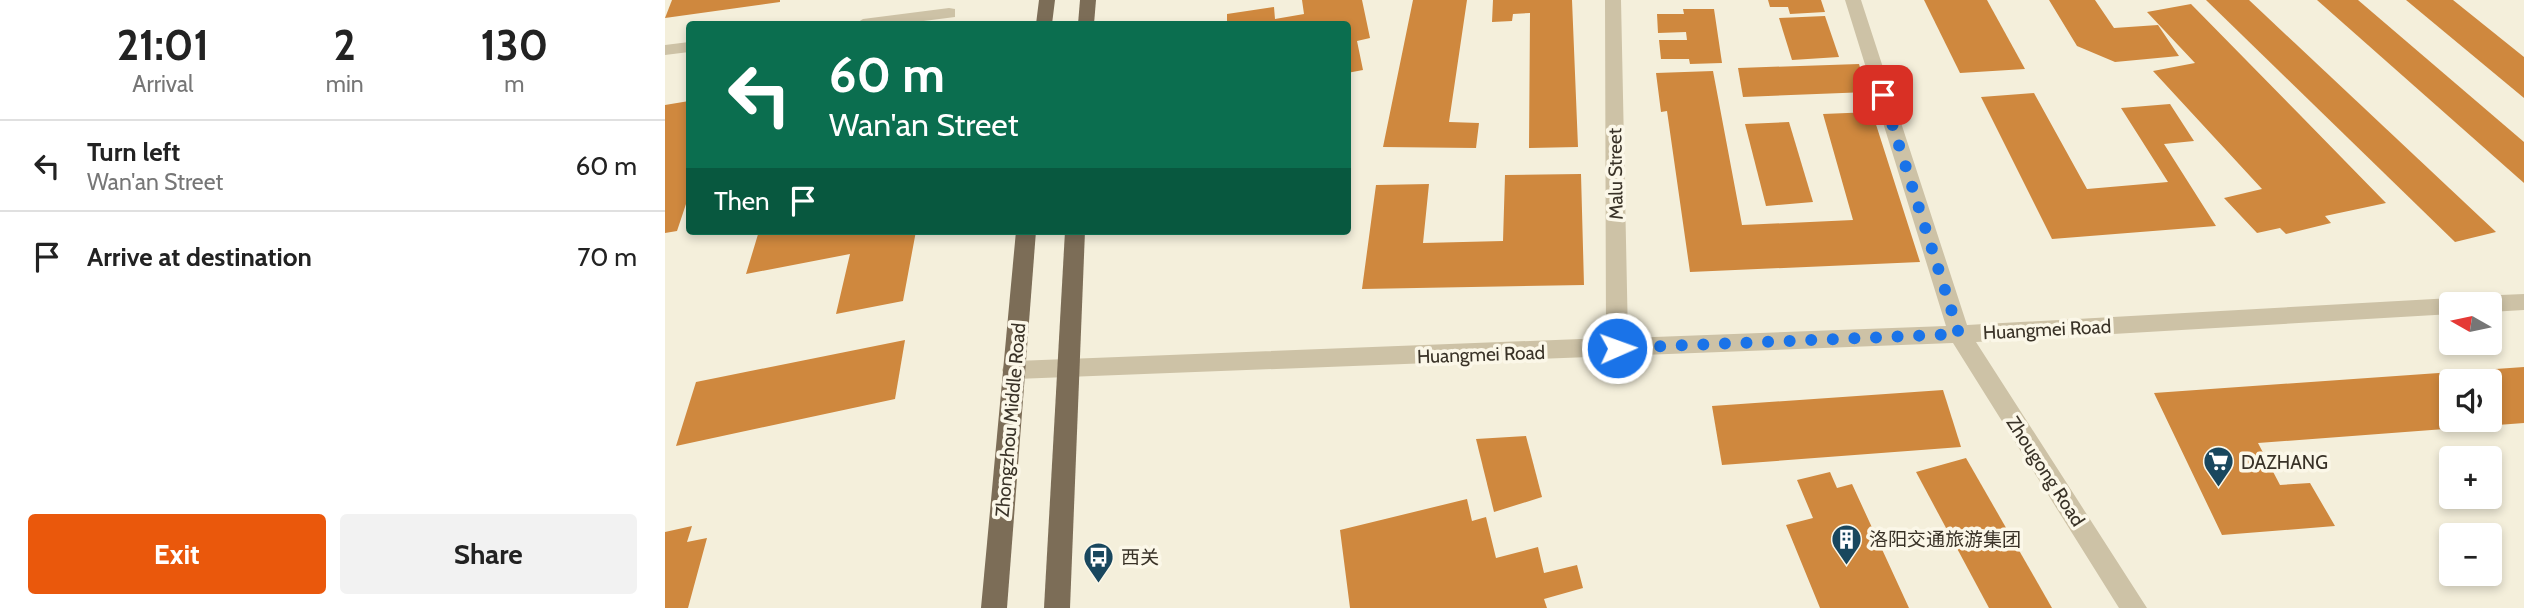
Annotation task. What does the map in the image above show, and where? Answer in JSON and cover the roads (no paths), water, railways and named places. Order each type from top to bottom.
[{"type":"main road","points":[[1044,21],[1047,0]]},
{"type":"main road","points":[[1086,21],[1088,0]]},
{"type":"main road","name":"Zhongzhou Middle Road","points":[[994,608],[1026,235]]},
{"type":"main road","points":[[1057,608],[1075,235]]},
{"type":"street","name":"Malu Street","points":[[1613,0],[1617,348]]},
{"type":"street","name":"Zhougong Road","points":[[1853,0],[1959,334],[2134,608]]},
{"type":"street","points":[[886,21],[949,13]]},
{"type":"street","points":[[665,50],[686,47]]},
{"type":"street","points":[[2503,303],[2524,302]]},
{"type":"street","name":"Huangmei Road","points":[[1013,370],[1959,334],[2439,307]]},
{"type":"place","name":"DAZHANG","points":[[2218,489]]},
{"type":"place","name":"洛阳交通旅游集团","points":[[1846,566]]},
{"type":"place","name":"西关","points":[[1098,584]]}]
